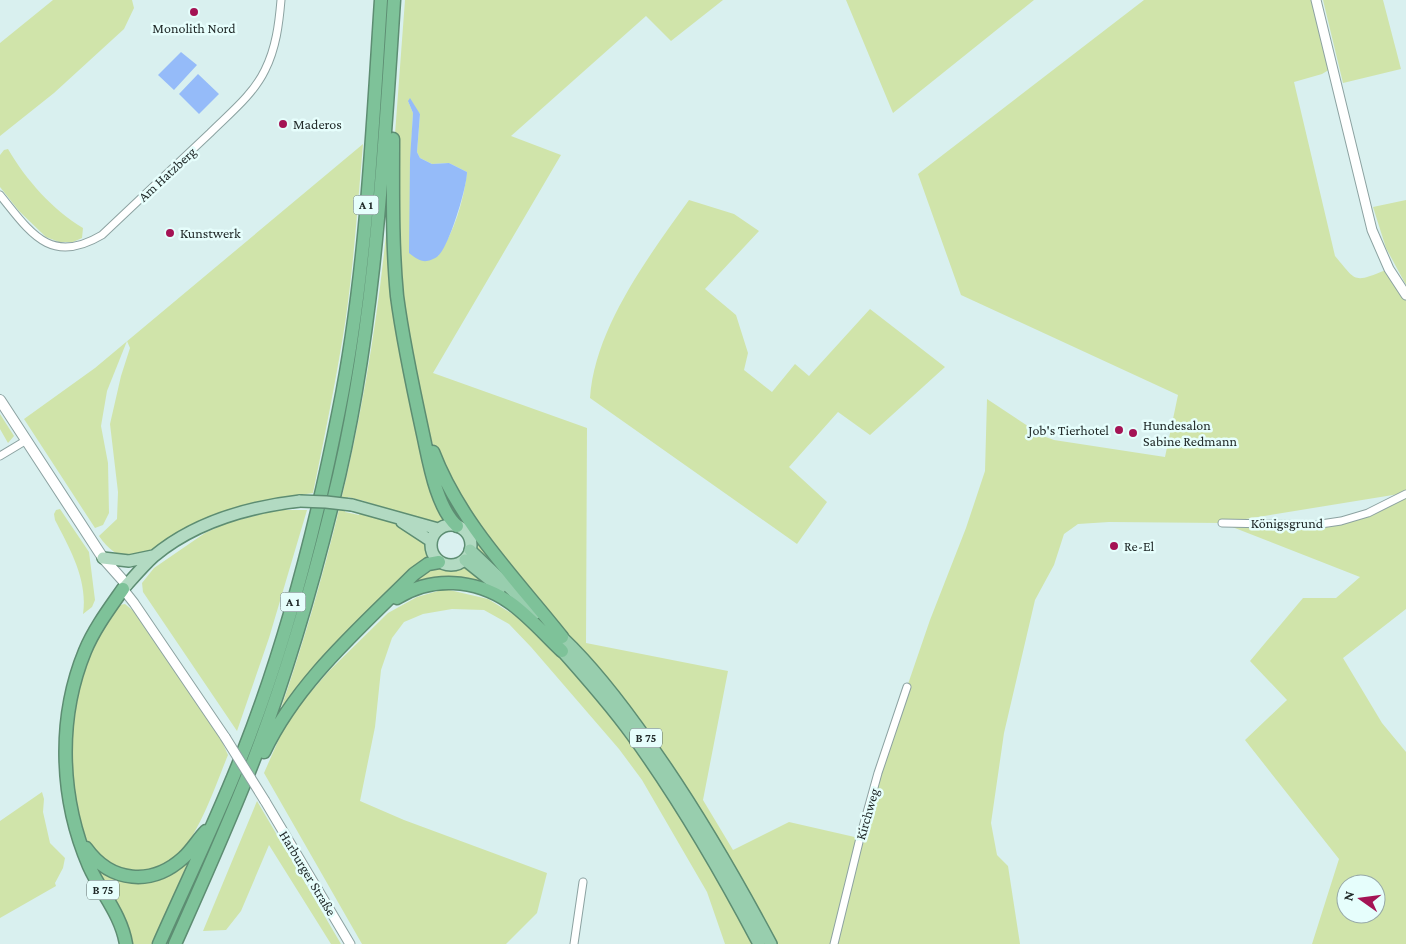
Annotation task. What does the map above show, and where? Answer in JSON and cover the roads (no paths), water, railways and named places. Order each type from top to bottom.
[{"type":"highway","name":"A 1","points":[[159,944],[216,819],[243,754],[280,646],[314,525],[340,409],[354,320],[361,258],[382,0]]},
{"type":"highway","name":"A 1","points":[[175,944],[223,835],[256,753],[288,664],[334,499],[367,320],[381,192],[394,0]]},
{"type":"highway","points":[[389,82],[396,285],[404,345],[432,474],[447,512],[458,526]]},
{"type":"highway","points":[[415,399],[437,461],[458,501],[507,570],[562,637]]},
{"type":"highway","name":"B 75","points":[[468,555],[562,637],[614,695],[666,764],[717,848],[771,944]]},
{"type":"highway","name":"B 75","points":[[468,555],[529,615],[562,651],[626,728],[665,782],[701,840],[759,944]]},
{"type":"highway","points":[[223,835],[242,804],[270,740],[288,710],[336,653],[421,568],[431,563],[439,562]]},
{"type":"highway","points":[[368,621],[393,600],[414,588],[444,582],[462,583],[483,589],[508,602],[562,651]]},
{"type":"highway","points":[[125,587],[94,631],[85,651],[71,700],[66,739],[66,764],[68,793],[78,835],[91,856],[107,868],[122,875],[141,878],[161,873],[184,857],[216,819]]},
{"type":"highway","name":"B 75","points":[[78,835],[90,867],[118,914],[126,944]]},
{"type":"main road","points":[[0,400],[103,558],[111,574],[125,587],[155,555],[193,531],[223,518],[257,507],[300,501],[352,505],[438,529]]},
{"type":"main road","points":[[392,515],[431,541]]},
{"type":"main road","points":[[458,526],[449,525],[438,529],[431,541],[432,553],[439,562],[451,565],[457,564],[468,555]]},
{"type":"main road","name":"B 75","points":[[458,526],[468,534],[471,542],[468,555]]},
{"type":"main road","points":[[103,558],[129,562],[155,555]]},
{"type":"street","name":"Am Hatzberg","points":[[0,195],[39,240],[64,247],[77,247],[91,242],[102,235],[254,88],[265,70],[273,48],[277,34],[281,0]]},
{"type":"street","points":[[1316,0],[1372,230],[1389,269],[1406,295]]},
{"type":"street","points":[[0,456],[25,441]]},
{"type":"street","name":"Königsgrund","points":[[1222,523],[1328,524],[1368,513],[1406,494]]},
{"type":"street","name":"Harburger Straße","points":[[125,587],[225,737],[350,944]]},
{"type":"street","name":"Kirchweg","points":[[834,944],[867,810],[907,687]]},
{"type":"street","points":[[574,944],[582,882]]},
{"type":"water","points":[[181,52],[197,65],[174,90],[158,75]]},
{"type":"water","points":[[198,74],[219,94],[199,114],[179,94]]},
{"type":"water","points":[[410,98],[420,114],[417,152],[420,158],[432,164],[449,163],[467,172],[461,203],[447,241],[438,256],[427,261],[415,258],[409,253],[410,159],[413,113],[408,101]]},
{"type":"place","name":"Monolith Nord","points":[[194,12]]},
{"type":"place","name":"Maderos","points":[[283,124]]},
{"type":"place","name":"Kunstwerk","points":[[170,233]]},
{"type":"place","name":"Job's Tierhotel","points":[[1119,430]]},
{"type":"place","name":"Hundesalon Sabine Redmann","points":[[1133,433]]},
{"type":"place","name":"Re-El","points":[[1114,546]]}]
